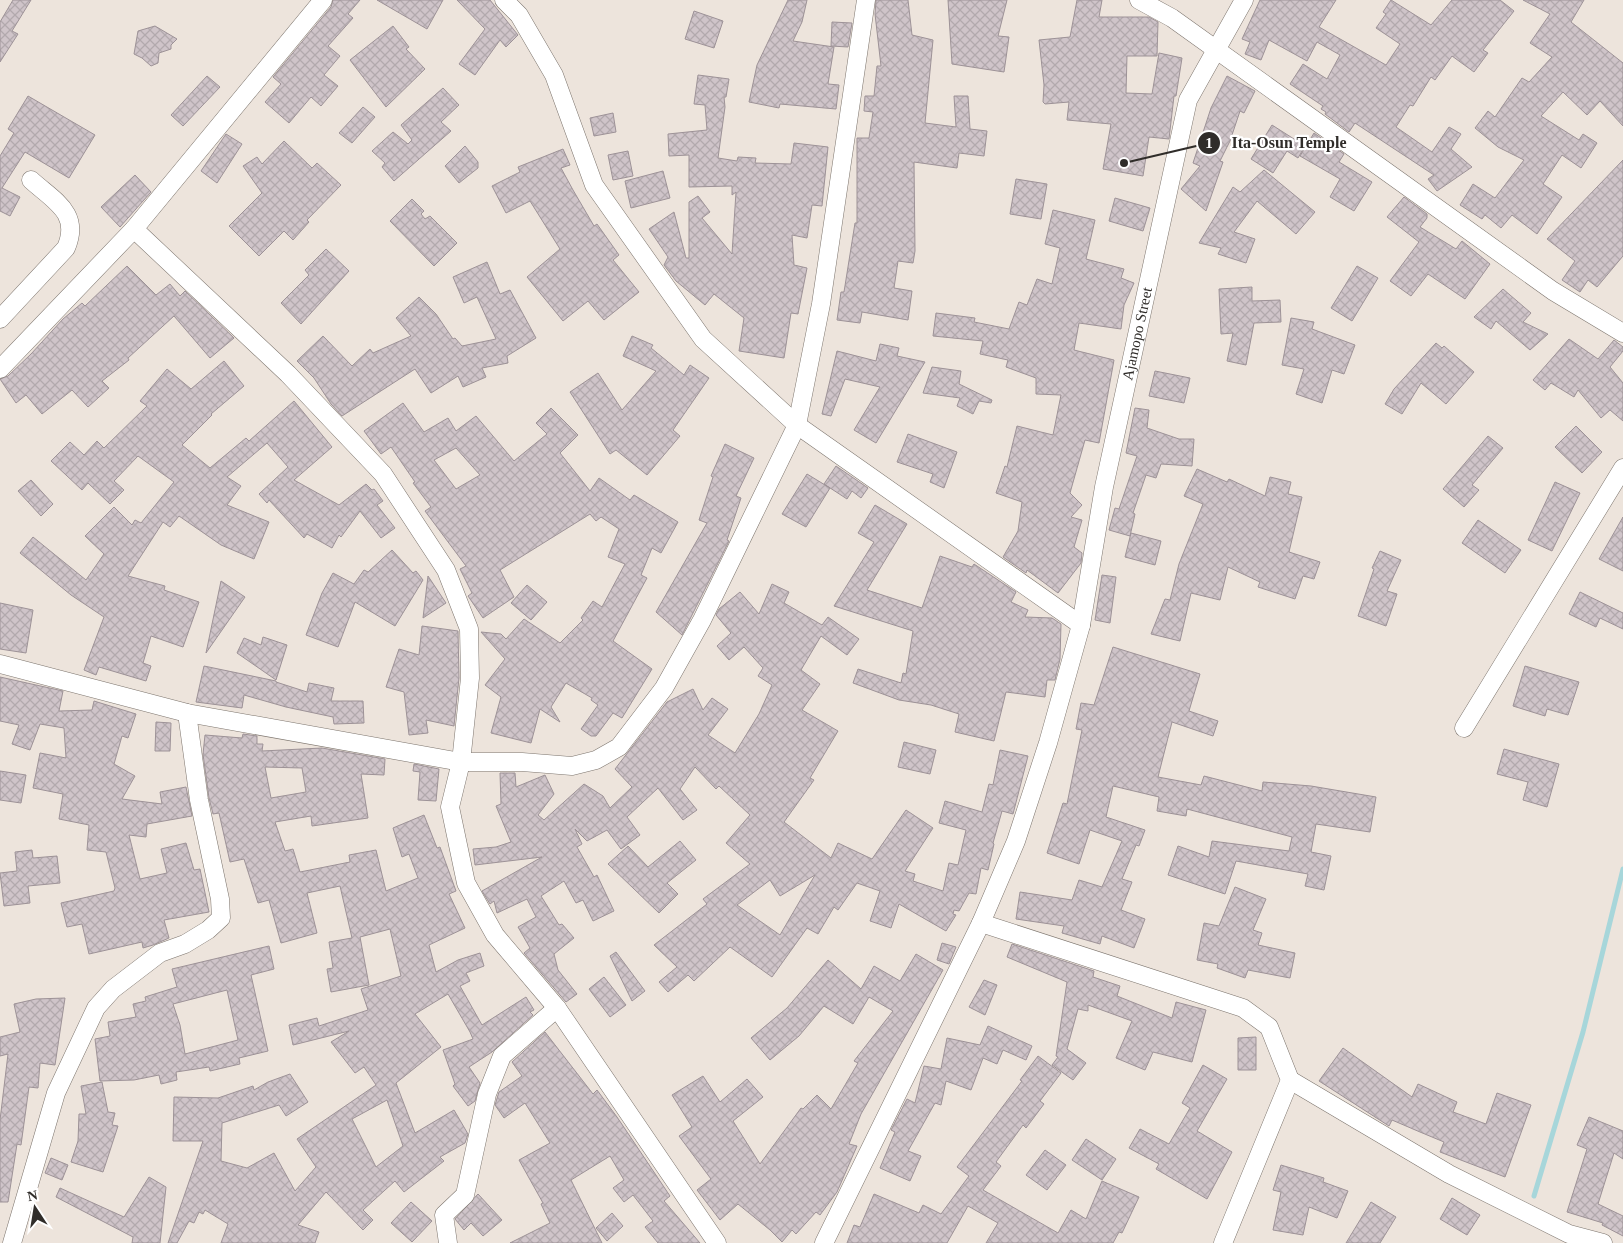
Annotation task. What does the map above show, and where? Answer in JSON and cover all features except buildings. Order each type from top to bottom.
[{"type":"street","points":[[0,369],[134,229],[323,0]]},
{"type":"street","points":[[504,0],[519,15],[554,75],[594,185],[628,236],[703,339],[797,425],[1081,625]]},
{"type":"street","points":[[0,664],[187,713],[461,762],[522,762],[572,766],[596,760],[619,748],[664,688],[702,620],[797,425],[821,304],[866,0]]},
{"type":"street","points":[[1139,0],[1172,18],[1554,291],[1623,333]]},
{"type":"street","name":"Ajamopo Street","points":[[824,1243],[981,923],[1016,842],[1048,744],[1081,625],[1104,487],[1188,100],[1244,0]]},
{"type":"street","points":[[0,319],[66,248],[70,239],[70,222],[66,212],[31,180]]},
{"type":"street","points":[[134,229],[288,374],[383,474],[446,570],[469,628],[470,678],[461,762],[450,807],[466,883],[495,935],[557,1008],[717,1243]]},
{"type":"street","points":[[1464,728],[1623,468]]},
{"type":"street","points":[[12,1243],[56,1093],[96,1008],[113,989],[160,953],[185,944],[208,930],[221,918],[220,899],[199,800],[187,713]]},
{"type":"street","points":[[981,923],[1243,1008],[1269,1027],[1290,1080],[1449,1174],[1569,1234],[1603,1243]]},
{"type":"street","points":[[448,1243],[444,1215],[465,1195],[488,1094],[502,1056],[557,1008]]},
{"type":"street","points":[[1223,1243],[1290,1080]]},
{"type":"waterway","points":[[1534,1196],[1583,1032],[1623,869]]},
{"type":"place","name":"Ita-Osun Temple","points":[[1124,163]]}]
